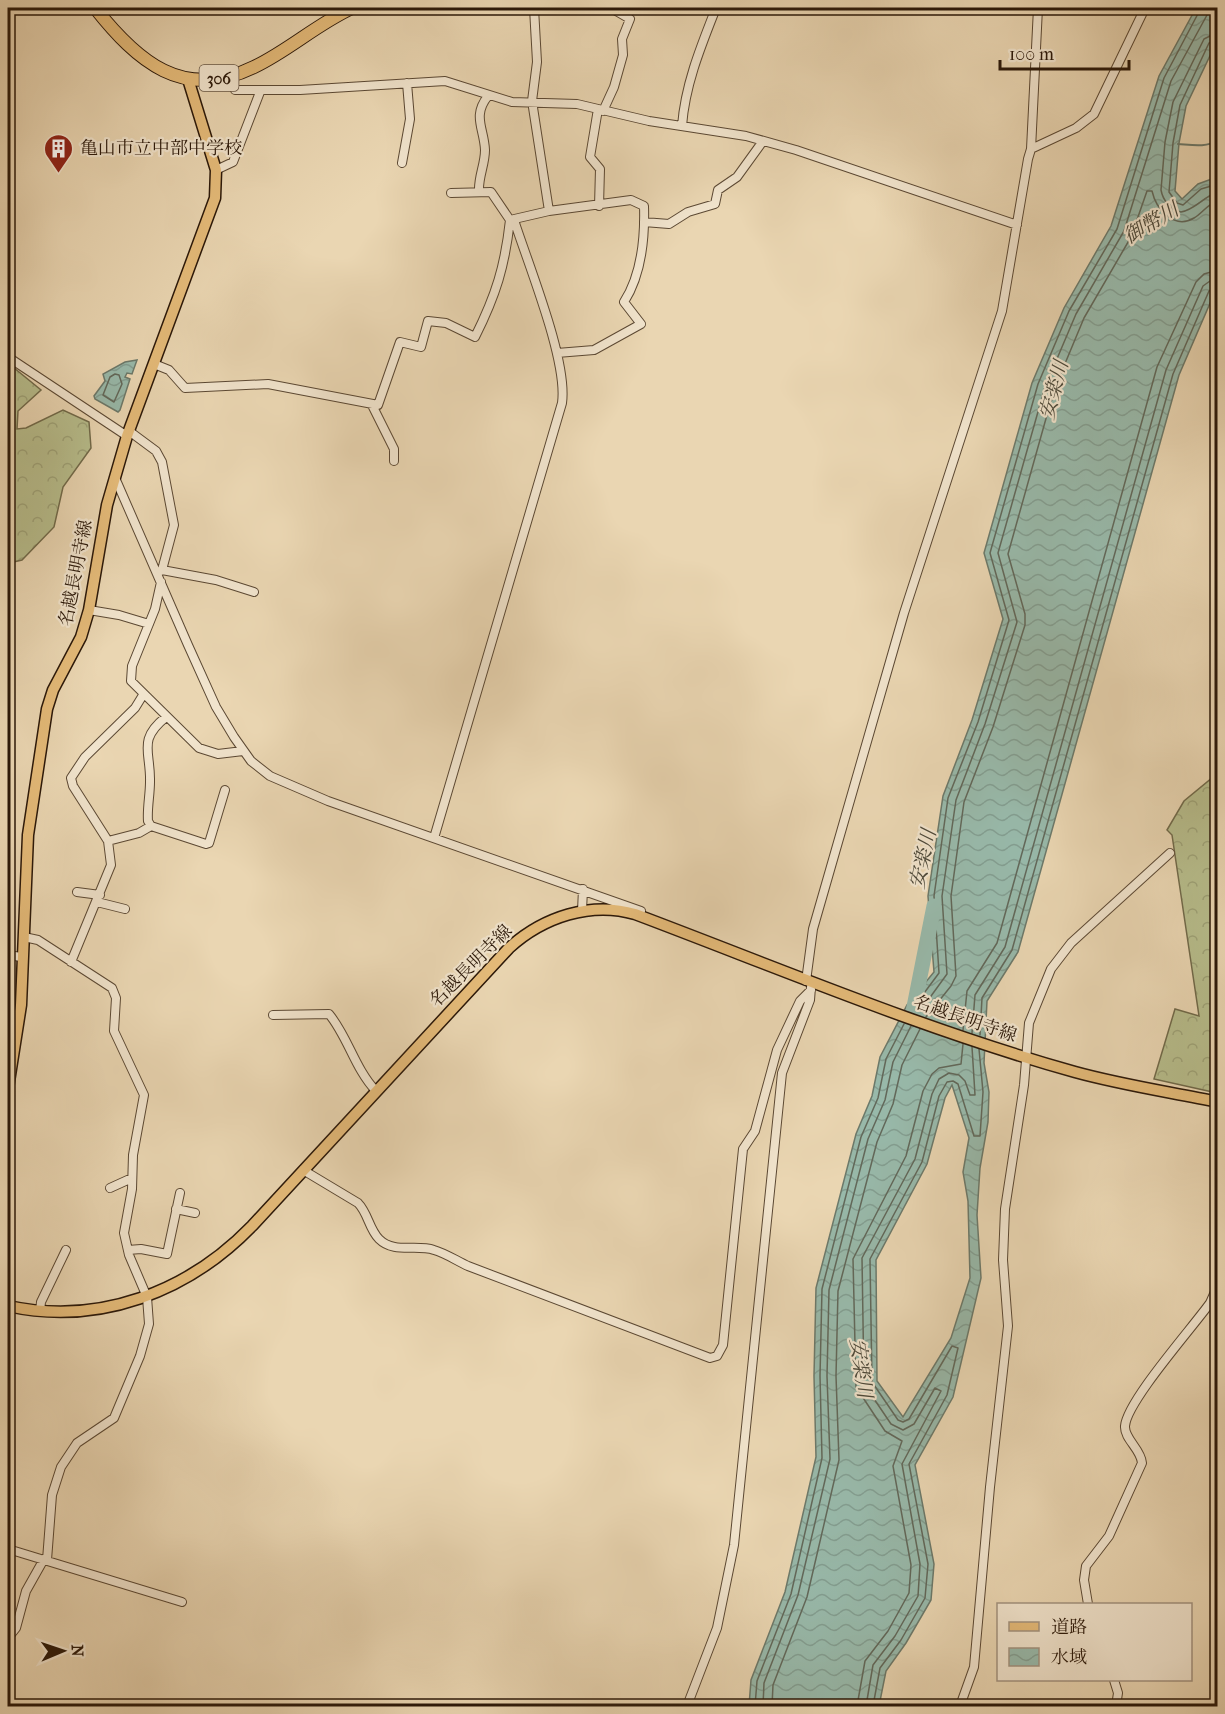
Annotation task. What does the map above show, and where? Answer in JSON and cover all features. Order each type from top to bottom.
[{"type":"highway","name":"306","points":[[95,8],[111,28],[143,60],[188,79],[232,76],[255,67],[319,24],[352,8]]},
{"type":"main road","name":"名越長明寺線","points":[[8,1088],[21,1005],[21,957],[24,937],[28,835],[47,709],[53,690],[81,637],[89,610],[107,505],[128,434],[212,212],[217,188],[216,170],[188,79]]},
{"type":"main road","name":"名越長明寺線","points":[[8,1306],[40,1311],[99,1309],[147,1297],[181,1281],[218,1258],[514,943],[543,924],[582,911],[626,911],[812,985],[1025,1057],[1078,1072],[1218,1102]]},
{"type":"street","points":[[534,8],[537,62],[532,101],[549,211]]},
{"type":"street","points":[[598,206],[600,169],[590,157],[601,110],[614,87],[623,55],[622,39],[630,19],[611,8]]},
{"type":"street","points":[[682,126],[683,108],[693,71],[717,8]]},
{"type":"street","points":[[687,1707],[717,1628],[734,1545],[782,1073],[810,1000],[813,929],[904,613],[1002,310],[1031,149],[1038,8]]},
{"type":"street","points":[[1031,149],[1042,147],[1071,130],[1100,107],[1145,8]]},
{"type":"street","points":[[235,90],[260,92],[407,82],[454,83],[512,102],[578,104],[763,141],[908,187],[1017,225]]},
{"type":"street","points":[[402,163],[409,134],[407,82]]},
{"type":"street","points":[[216,170],[233,162],[260,92]]},
{"type":"street","points":[[478,192],[478,178],[485,149],[478,116],[481,105],[488,96]]},
{"type":"street","points":[[644,222],[669,224],[688,212],[715,204],[718,190],[736,177],[763,141]]},
{"type":"street","points":[[434,838],[565,388],[557,353],[512,220],[491,192],[451,193]]},
{"type":"street","points":[[512,220],[527,214],[631,200],[644,206],[642,250],[633,288],[624,302],[641,324],[594,350],[557,353]]},
{"type":"street","points":[[154,364],[169,370],[185,388],[268,384],[378,405],[400,342],[421,346],[428,321],[446,323],[475,337],[491,308],[501,274],[512,220]]},
{"type":"street","points":[[8,357],[156,451],[162,462],[174,525],[149,624],[130,678],[132,685],[203,751],[218,754],[243,750]]},
{"type":"street","points":[[372,405],[394,449],[394,460]]},
{"type":"street","points":[[116,480],[160,575],[216,707],[243,750],[263,771],[283,783],[651,915],[675,929]]},
{"type":"street","points":[[160,575],[216,580],[254,592]]},
{"type":"street","points":[[89,610],[119,615],[149,624]]},
{"type":"street","points":[[71,962],[111,865],[108,841],[73,786],[71,778],[85,757],[135,708],[143,695]]},
{"type":"street","points":[[166,717],[153,729],[147,742],[151,781],[148,821],[151,826],[206,844],[210,843],[225,790]]},
{"type":"street","points":[[108,841],[139,833],[151,826]]},
{"type":"street","points":[[960,1707],[974,1666],[990,1487],[1008,1326],[1003,1260],[1005,1209],[1024,1085],[1029,1023],[1051,969],[1071,943],[1170,853]]},
{"type":"street","points":[[582,911],[583,889]]},
{"type":"street","points":[[77,892],[125,909]]},
{"type":"street","points":[[8,1638],[16,1628],[26,1591],[46,1560],[52,1495],[57,1476],[69,1452],[77,1443],[110,1422],[117,1412],[146,1338],[149,1324],[147,1297],[128,1250],[124,1233],[133,1155],[144,1106],[144,1090],[114,1031],[115,992],[38,940],[24,937]]},
{"type":"street","points":[[8,955],[21,957]]},
{"type":"street","points":[[303,1170],[358,1203],[364,1209],[378,1238],[391,1246],[434,1250],[468,1266],[710,1358],[717,1356],[723,1345],[743,1149],[755,1131],[777,1050],[800,1001],[812,985]]},
{"type":"street","points":[[273,1015],[329,1014],[343,1032],[368,1082],[376,1091]]},
{"type":"street","points":[[110,1188],[132,1178]]},
{"type":"street","points":[[128,1250],[141,1249],[167,1254],[180,1193]]},
{"type":"street","points":[[176,1209],[195,1213]]},
{"type":"street","points":[[40,1311],[41,1302],[66,1250]]},
{"type":"street","points":[[1088,1603],[1084,1580],[1086,1566],[1109,1536],[1142,1463],[1141,1455],[1126,1433],[1125,1424],[1138,1399],[1214,1303],[1218,1285]]},
{"type":"street","points":[[8,1549],[183,1602]]},
{"type":"street","points":[[1114,1681],[1118,1693],[1116,1707]]},
{"type":"green space","points":[[8,363],[41,390],[18,411],[17,429],[26,428],[63,410],[89,422],[91,448],[63,487],[54,527],[22,560],[9,563]]},
{"type":"green space","points":[[1217,764],[1217,1093],[1154,1079],[1175,1009],[1199,1016],[1172,835],[1167,830],[1184,801],[1213,777]]},
{"type":"water","name":"御幣川","points":[[1196,8],[1217,8],[1217,41],[1186,106],[1179,143],[1175,191],[1182,199],[1198,184],[1217,177],[1217,287],[1179,375],[1018,952],[987,1001],[984,1063],[989,1092],[988,1122],[980,1168],[977,1215],[981,1278],[953,1397],[915,1465],[934,1564],[931,1600],[906,1643],[886,1671],[879,1706],[749,1706],[751,1680],[785,1592],[816,1457],[814,1376],[816,1288],[856,1134],[872,1096],[880,1057],[907,1005],[934,972],[928,896],[943,796],[972,720],[1003,619],[984,553],[1032,383],[1064,308],[1111,226],[1159,76]],"holes":[[[952,1085],[969,1138],[963,1172],[968,1201],[970,1278],[951,1338],[903,1417],[877,1381],[876,1260],[927,1164],[945,1098]]]},
{"type":"water","points":[[137,360],[132,374],[127,373],[125,377],[130,379],[118,412],[95,399],[94,396],[105,381],[103,374],[125,362]]},
{"type":"waterway","points":[[1178,144],[1204,145],[1218,140]]},
{"type":"waterway","name":"安楽川","points":[[913,1012],[934,906]]},
{"type":"place","name":"亀山市立中部中学校","points":[[59,174]]}]
